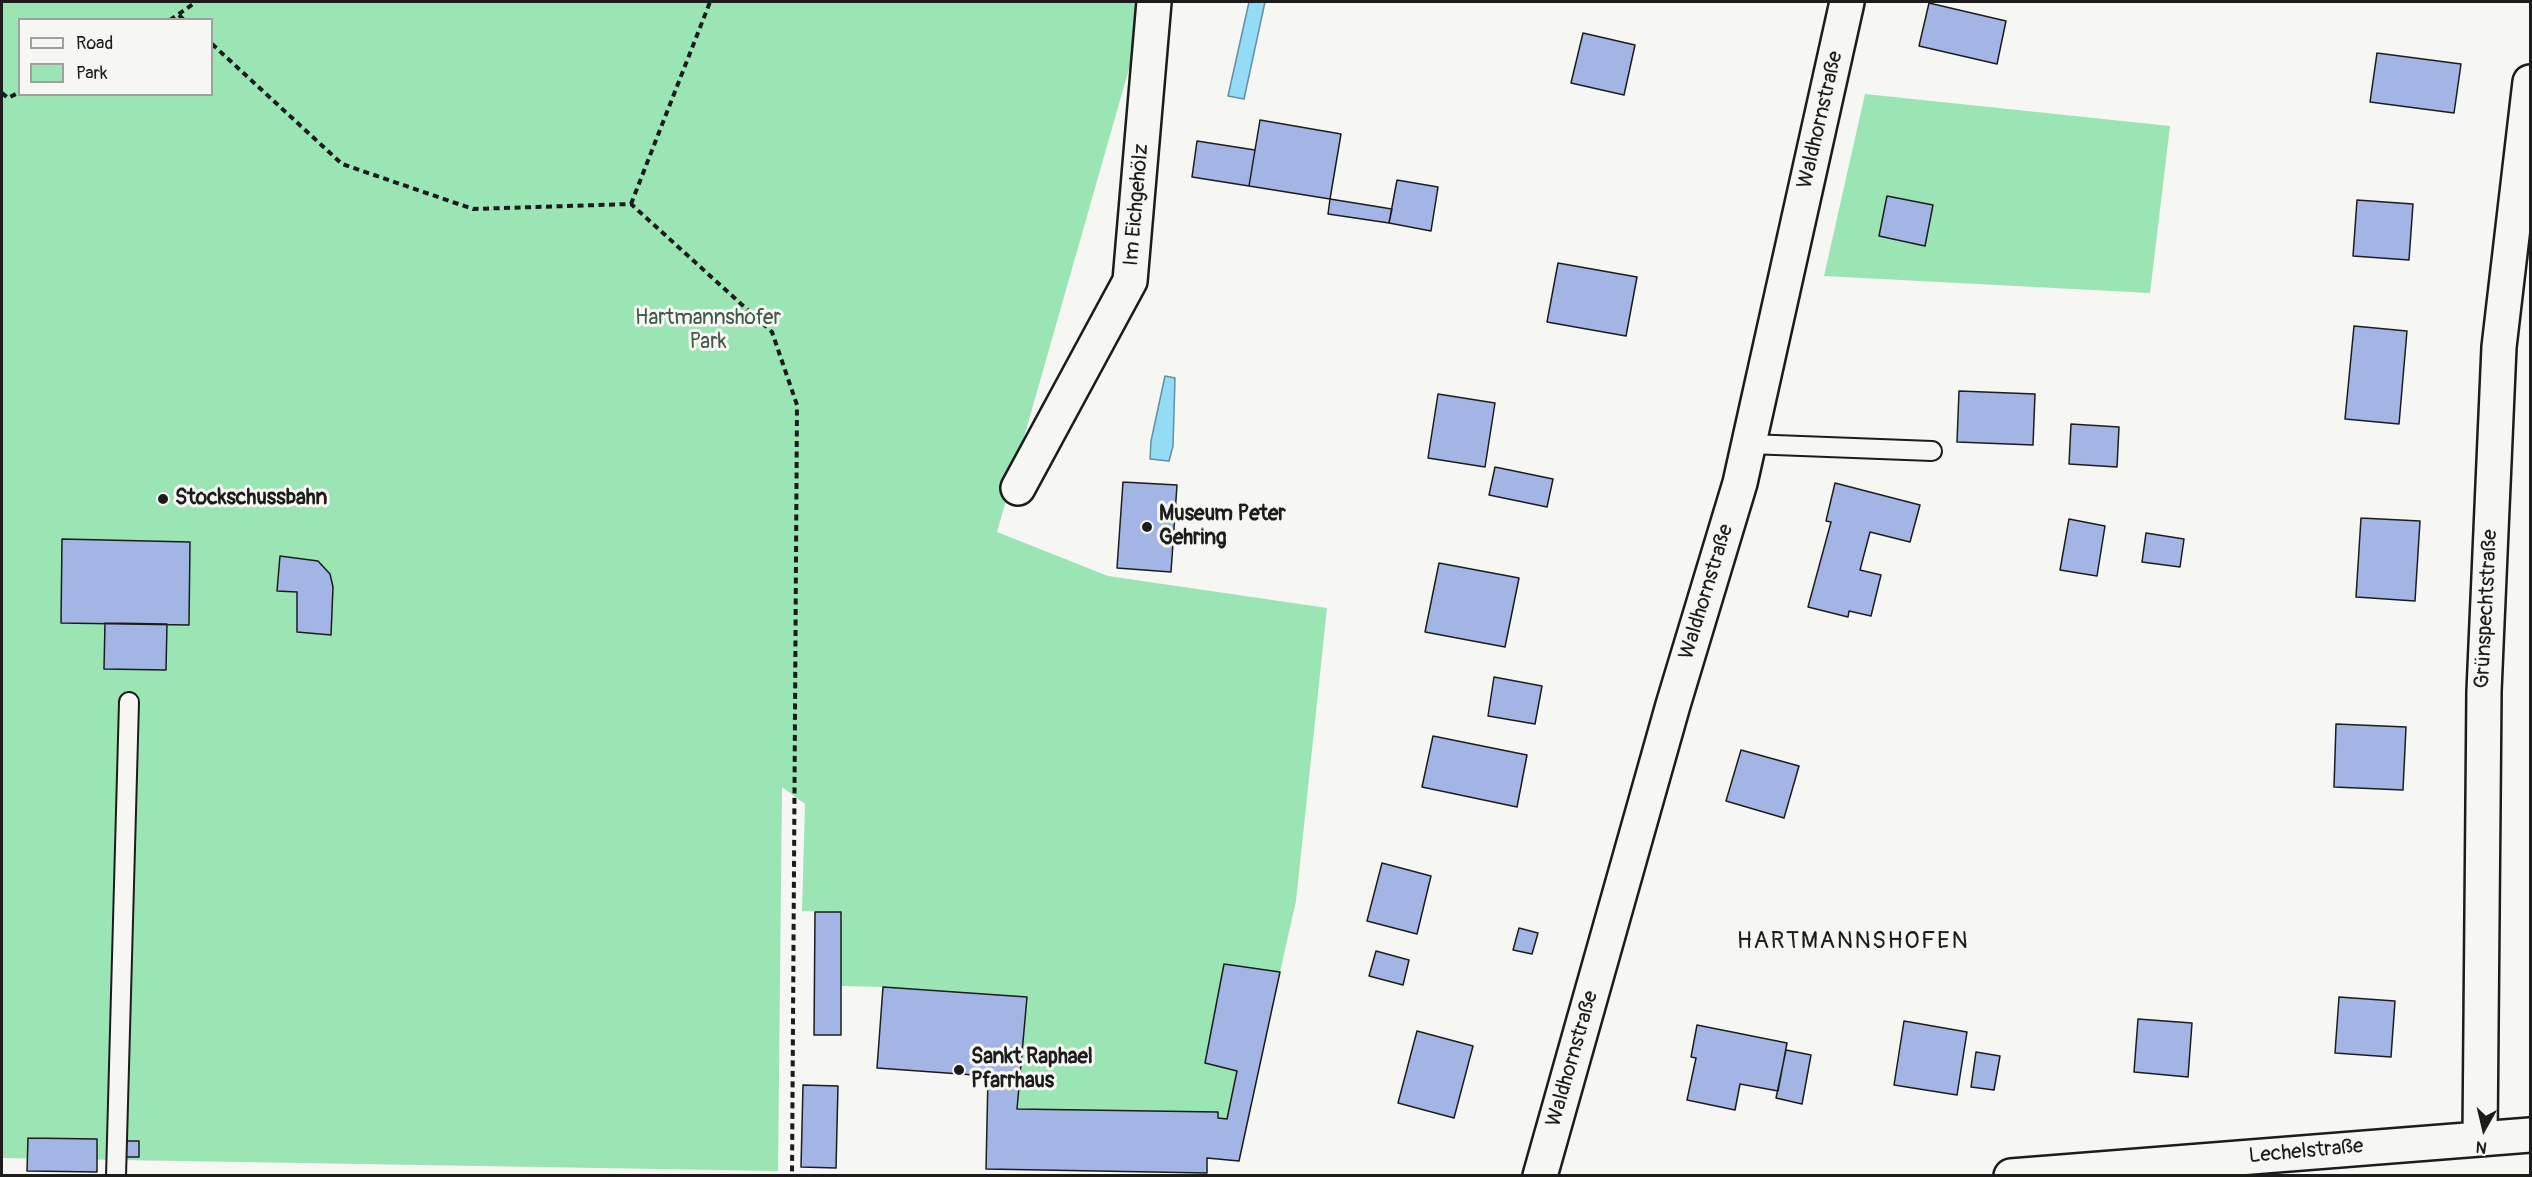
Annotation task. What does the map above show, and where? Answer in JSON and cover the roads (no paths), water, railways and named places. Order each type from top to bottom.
[{"type":"street","name":"Im Eichgehölz","points":[[1018,488],[1130,281],[1154,2]]},
{"type":"street","name":"Waldhornstraße","points":[[1540,1176],[1670,716],[1740,483],[1847,2]]},
{"type":"street","name":"Grünspechtstraße","points":[[2480,1138],[2484,692],[2516,331],[2530,82]]},
{"type":"street","name":"Lechelstraße","points":[[2011,1176],[2530,1135]]},
{"type":"lane","points":[[1749,444],[1932,452]]},
{"type":"lane","points":[[116,1176],[129,702]]},
{"type":"water","points":[[1249,2],[1265,2],[1244,99],[1228,96]]},
{"type":"water","points":[[1165,376],[1175,378],[1173,446],[1169,461],[1150,459],[1151,441]]},
{"type":"place","name":"Stockschussbahn","points":[[163,499]]},
{"type":"place","name":"Museum Peter Gehring","points":[[1147,527]]},
{"type":"place","name":"Sankt Raphael Pfarrhaus","points":[[959,1070]]},
{"type":"district","name":"HARTMANNSHOFEN","points":[[1853,942]]},
{"type":"park label","name":"Hartmannshofer Park","points":[[708,331]]}]
